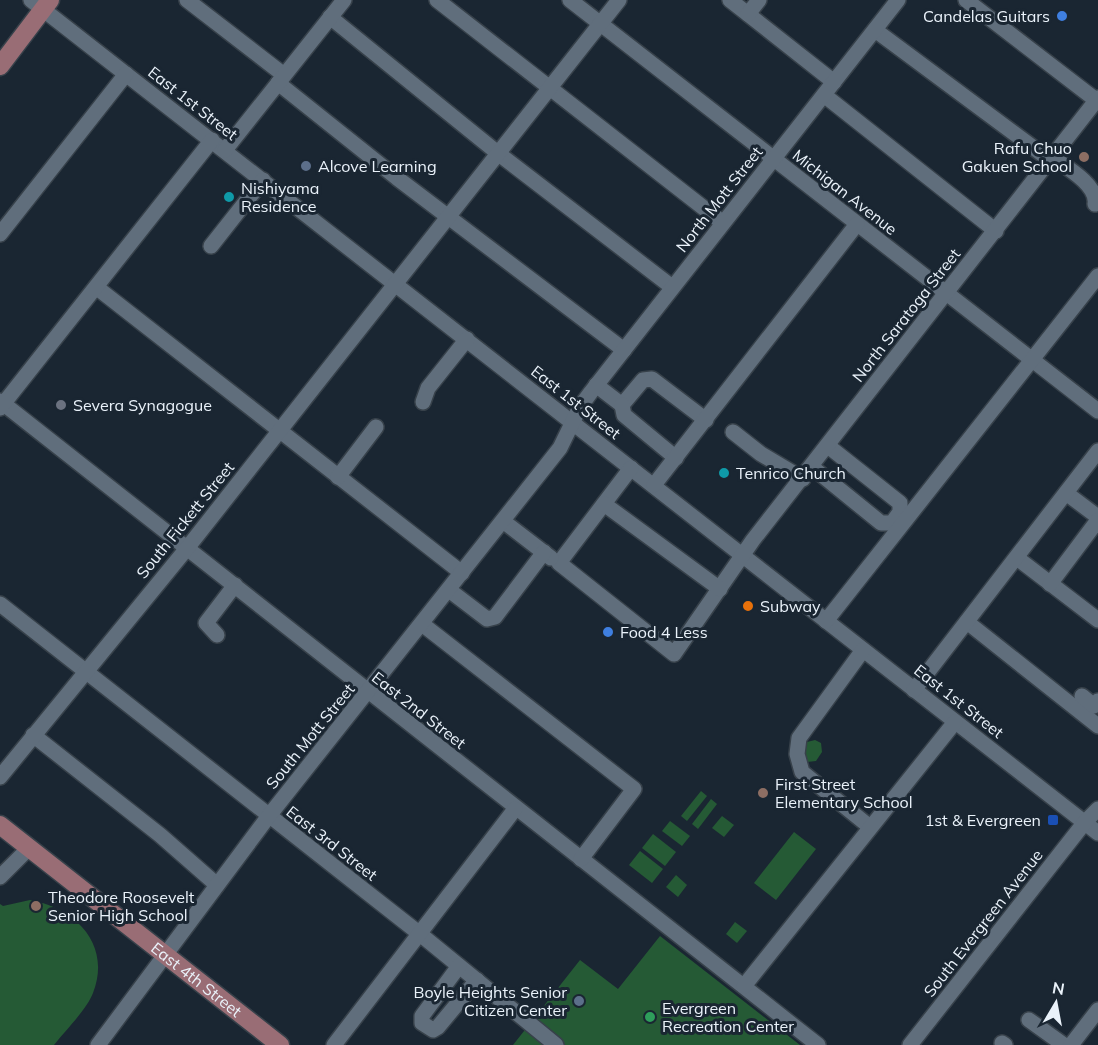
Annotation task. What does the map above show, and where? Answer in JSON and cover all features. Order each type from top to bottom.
[{"type":"main road","points":[[0,66],[41,3]]},
{"type":"main road","name":"East 4th Street","points":[[0,825],[280,1045]]},
{"type":"street","points":[[225,150],[344,0]]},
{"type":"street","points":[[437,0],[723,223]]},
{"type":"street","name":"Michigan Avenue","points":[[570,0],[1098,411]]},
{"type":"street","name":"South Fickett Street","points":[[0,777],[188,547],[619,0]]},
{"type":"street","points":[[730,0],[834,82]]},
{"type":"street","points":[[748,14],[759,0]]},
{"type":"street","name":"North Mott Street","points":[[574,423],[580,407],[596,385],[898,0]]},
{"type":"street","points":[[966,0],[1097,99]]},
{"type":"street","points":[[194,2],[397,178],[624,350]]},
{"type":"street","name":"East 1st Street","points":[[41,3],[126,74],[1098,833]]},
{"type":"street","points":[[330,17],[499,154],[672,287]]},
{"type":"street","points":[[875,30],[1094,189],[1098,198],[1095,204]]},
{"type":"street","points":[[0,234],[126,74]]},
{"type":"street","points":[[824,95],[996,231]]},
{"type":"street","name":"North Saratoga Street","points":[[559,563],[674,654],[743,554],[1097,99]]},
{"type":"street","points":[[1,404],[212,140]]},
{"type":"street","points":[[211,246],[262,180]]},
{"type":"street","points":[[654,485],[857,224]]},
{"type":"street","points":[[826,621],[1098,276]]},
{"type":"street","points":[[96,287],[462,573]]},
{"type":"street","points":[[423,402],[428,388],[466,339]]},
{"type":"street","points":[[622,405],[643,380],[652,379],[706,420]]},
{"type":"street","points":[[596,385],[622,405],[624,415],[676,458]]},
{"type":"street","name":"East 2nd Street","points":[[1,404],[188,547],[515,809],[818,1045]]},
{"type":"street","name":"South Mott Street","points":[[98,1045],[268,817],[369,693],[561,448],[574,423]]},
{"type":"street","points":[[338,477],[376,427]]},
{"type":"street","points":[[733,432],[760,454],[808,473],[881,523],[892,523],[900,512],[900,504],[828,446]]},
{"type":"street","points":[[914,690],[1098,451]]},
{"type":"street","points":[[503,521],[559,563],[632,468]]},
{"type":"street","points":[[1050,584],[1098,519],[1066,493]]},
{"type":"street","points":[[603,504],[720,589]]},
{"type":"street","points":[[449,590],[487,619],[495,617],[544,552]]},
{"type":"street","points":[[1017,558],[1098,620]]},
{"type":"street","points":[[217,634],[206,623],[235,585]]},
{"type":"street","name":"East 3rd Street","points":[[0,604],[268,817],[420,934],[556,1045]]},
{"type":"street","points":[[967,621],[1098,726]]},
{"type":"street","points":[[422,624],[634,789],[581,859]]},
{"type":"street","points":[[863,650],[799,738],[797,754],[802,772],[870,828]]},
{"type":"street","points":[[1082,696],[1094,706],[1098,701]]},
{"type":"street","points":[[744,986],[955,722]]},
{"type":"street","points":[[33,735],[160,835],[217,885]]},
{"type":"street","points":[[334,1045],[515,809]]},
{"type":"street","name":"South Evergreen Avenue","points":[[910,1045],[1085,822],[1098,809]]},
{"type":"street","points":[[0,877],[29,848]]},
{"type":"street","points":[[459,966],[422,1016],[422,1023],[433,1030],[438,1027],[477,980]]},
{"type":"street","points":[[1071,1045],[1098,1010]]},
{"type":"street","points":[[1029,1020],[1064,1045]]},
{"type":"green space","points":[[815,740],[821,743],[822,752],[816,761],[807,762],[801,752],[807,742]]},
{"type":"green space","points":[[701,791],[707,796],[687,821],[681,816]]},
{"type":"green space","points":[[711,799],[717,804],[698,829],[692,824]]},
{"type":"green space","points":[[722,816],[734,825],[724,837],[712,828]]},
{"type":"green space","points":[[670,821],[690,836],[682,846],[662,831]]},
{"type":"green space","points":[[794,832],[816,849],[776,900],[754,883]]},
{"type":"green space","points":[[653,834],[676,852],[665,866],[642,848]]},
{"type":"green space","points":[[640,851],[663,869],[652,883],[629,865]]},
{"type":"green space","points":[[676,875],[687,885],[678,897],[666,887]]},
{"type":"green space","name":"Theodore Roosevelt Senior High School","points":[[30,900],[62,911],[86,931],[98,959],[98,975],[93,993],[86,1006],[54,1045],[0,1045],[0,904],[3,906]]},
{"type":"green space","points":[[735,922],[747,931],[737,943],[726,934]]},
{"type":"green space","name":"Evergreen Recreation Center","points":[[660,936],[800,1045],[513,1045],[580,960],[618,989]]},
{"type":"place","name":"Candelas Guitars","points":[[1062,16]]},
{"type":"place","name":"Rafu Chuo Gakuen School","points":[[1084,157]]},
{"type":"place","name":"Alcove Learning","points":[[306,166]]},
{"type":"place","name":"Nishiyama Residence","points":[[229,197]]},
{"type":"place","name":"Severa Synagogue","points":[[61,405]]},
{"type":"place","name":"Tenrico Church","points":[[724,473]]},
{"type":"place","name":"Subway","points":[[748,606]]},
{"type":"place","name":"Food 4 Less","points":[[608,632]]},
{"type":"place","name":"First Street Elementary School","points":[[763,793]]},
{"type":"place","name":"1st & Evergreen","points":[[1053,820]]},
{"type":"place","name":"Theodore Roosevelt Senior High School","points":[[36,906]]},
{"type":"place","name":"Boyle Heights Senior Citizen Center","points":[[579,1001]]},
{"type":"place","name":"Evergreen Recreation Center","points":[[650,1017]]}]
